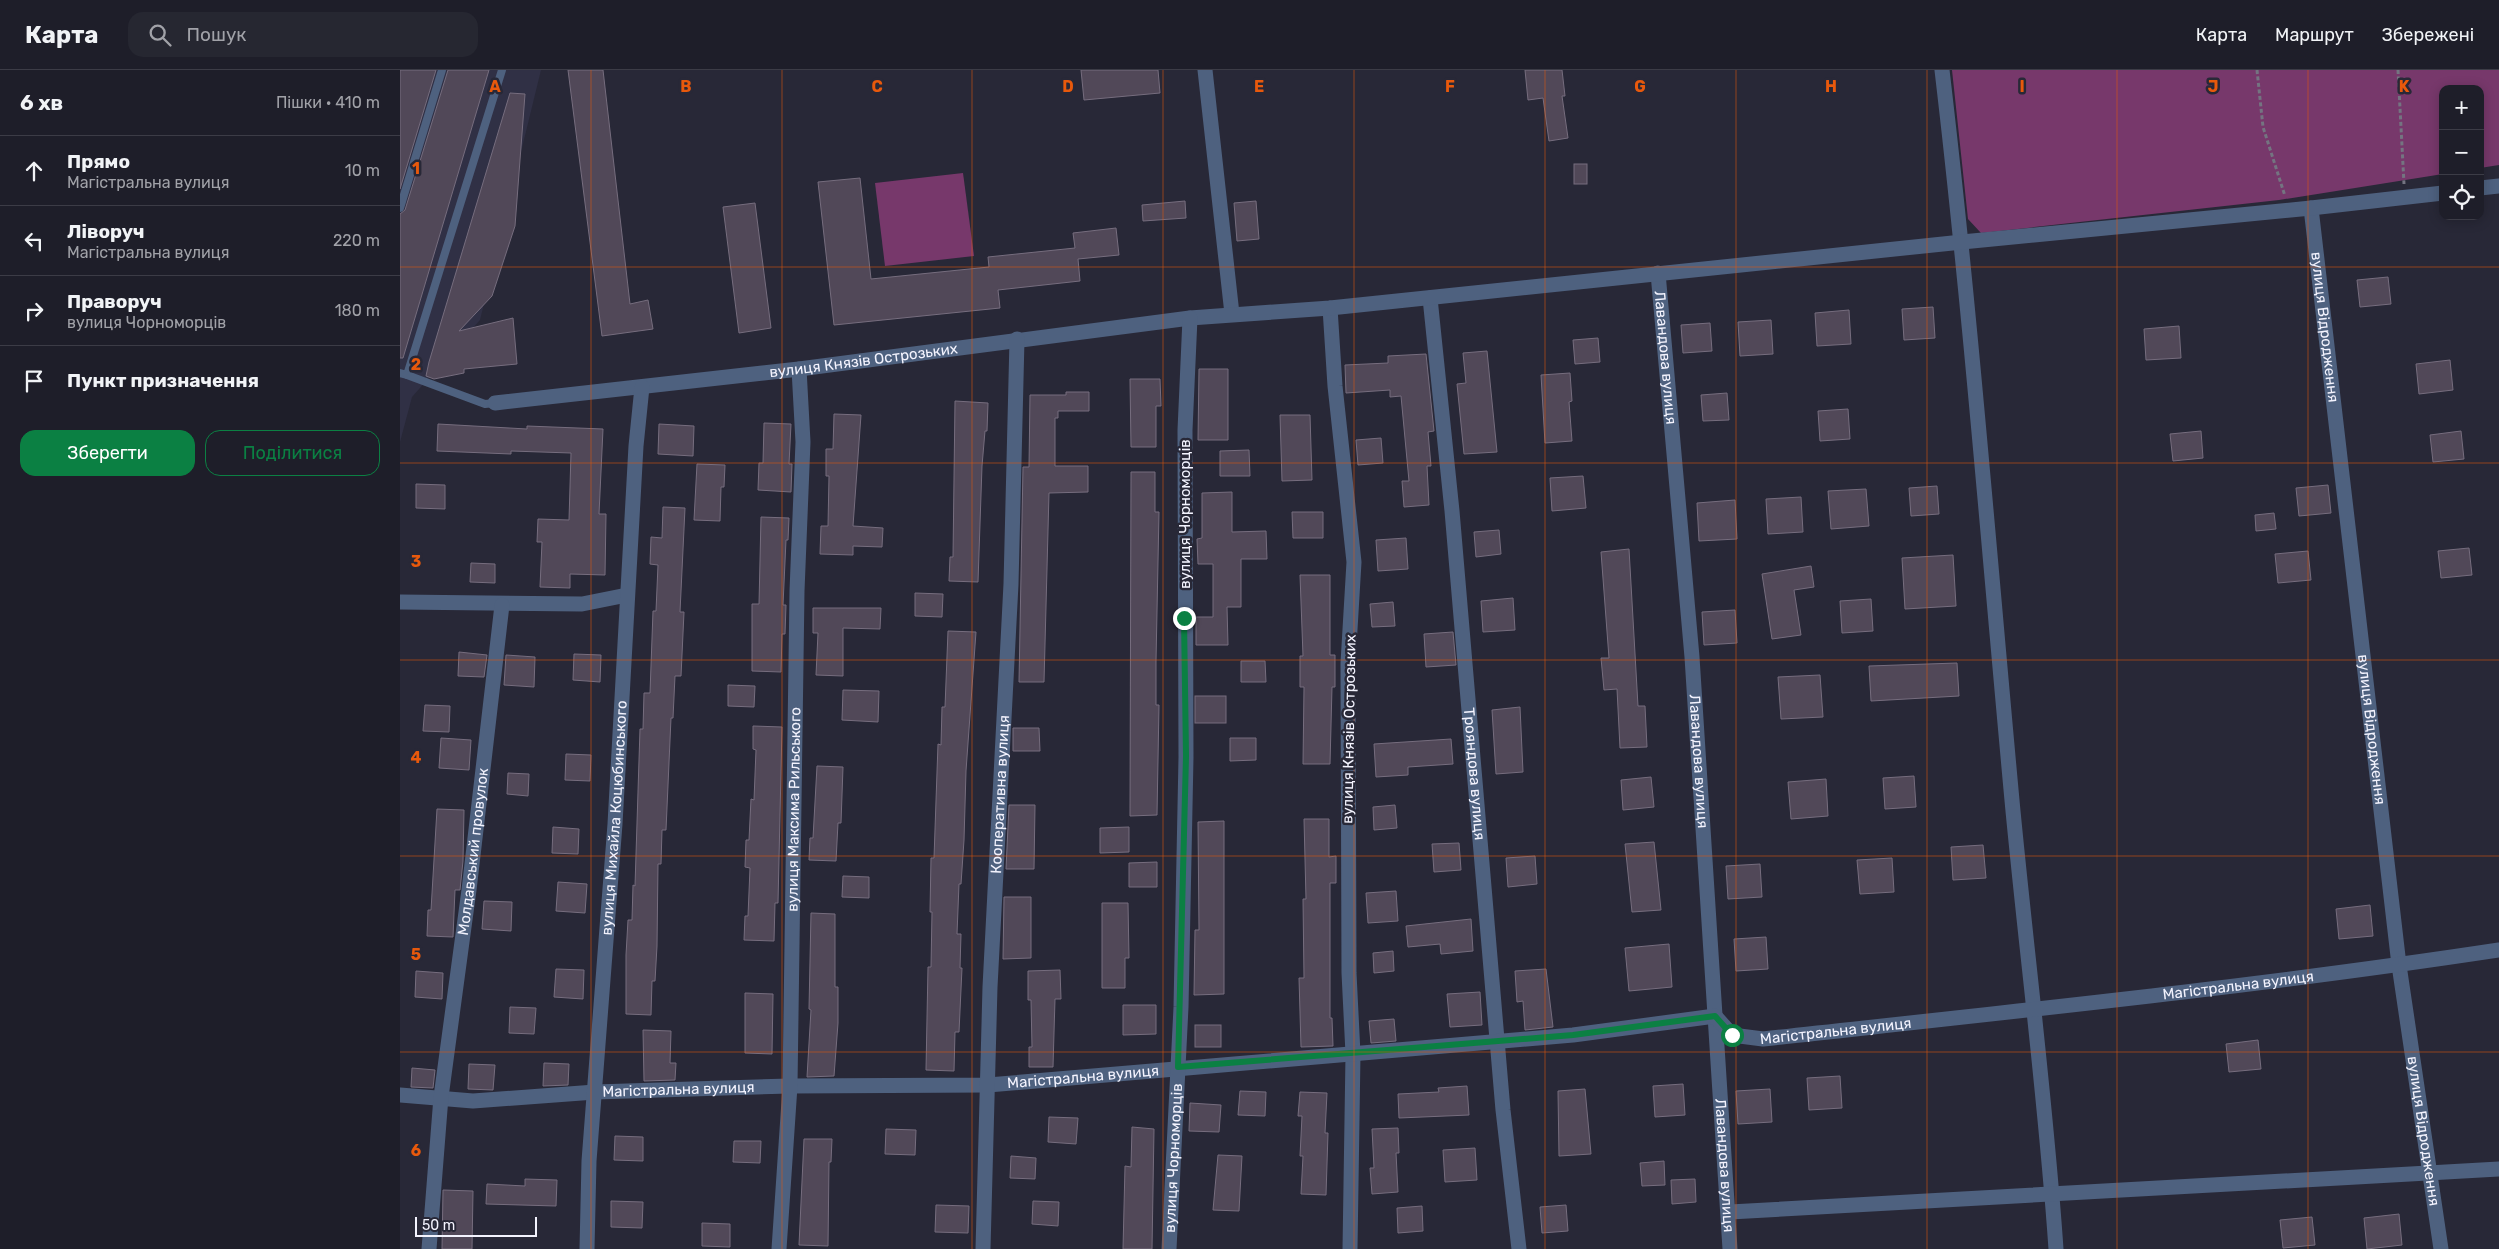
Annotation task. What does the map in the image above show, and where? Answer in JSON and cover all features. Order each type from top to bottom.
[{"type":"street","points":[[1204,70],[1232,314]]},
{"type":"street","points":[[1942,70],[1962,242],[2056,1249]]},
{"type":"street","points":[[2484,188],[2499,186]]},
{"type":"street","points":[[1330,308],[2439,193]]},
{"type":"street","name":"вулиця Відродження","points":[[2311,208],[2399,965],[2441,1249]]},
{"type":"street","name":"Лавандова вулиця","points":[[1658,273],[1692,657],[1715,1016],[1730,1212],[1730,1249]]},
{"type":"street","name":"Трояндова вулиця","points":[[1430,298],[1451,501],[1503,1110],[1519,1249]]},
{"type":"street","name":"вулиця Князів Острозьких","points":[[494,403],[799,370],[1017,339],[1190,318],[1330,308],[1335,386],[1354,562],[1348,663],[1349,954],[1353,1054],[1350,1249]]},
{"type":"street","name":"вулиця Чорноморців","points":[[1170,1249],[1178,1067],[1186,756],[1185,430],[1190,318]]},
{"type":"street","name":"Кооперативна вулиця","points":[[983,1249],[990,987],[1010,584],[1017,339]]},
{"type":"street","name":"вулиця Максима Рильського","points":[[779,1249],[790,1086],[797,601],[803,442],[799,370]]},
{"type":"street","name":"вулиця Михайла Коцюбинського","points":[[587,1249],[589,1161],[614,824],[627,595],[642,387]]},
{"type":"street","points":[[400,602],[502,605],[582,604],[627,595]]},
{"type":"street","name":"Молдавський провулок","points":[[429,1249],[441,1097],[469,890],[502,605]]},
{"type":"street","name":"Магістральна вулиця","points":[[400,1095],[473,1101],[594,1092],[790,1086],[988,1085],[1178,1067],[1573,1035],[1715,1016],[1732,1035],[1764,1039],[2035,1010],[2399,965],[2499,950]]},
{"type":"street","points":[[1730,1212],[2499,1169]]},
{"type":"lane","points":[[400,208],[442,70]]},
{"type":"lane","points":[[494,403],[485,404],[404,374],[502,70]]},
{"type":"path","points":[[2257,70],[2263,127],[2279,183],[2291,210]]},
{"type":"path","points":[[2398,70],[2405,197]]},
{"type":"shaded area","points":[[400,70],[541,70],[480,320],[412,397],[400,442]]},
{"type":"shaded area","points":[[1952,70],[2499,70],[2499,165],[2484,167],[2484,85],[2439,85],[2439,175],[2279,200],[1981,233],[1968,219]]},
{"type":"shaded area","points":[[963,173],[974,256],[885,266],[875,183]]},
{"type":"building","points":[[400,70],[436,70],[400,189]]},
{"type":"building","points":[[448,70],[489,70],[403,358],[400,358],[400,214],[405,210]]},
{"type":"building","points":[[568,70],[603,70],[630,304],[648,300],[653,329],[602,336]]},
{"type":"building","points":[[1081,70],[1158,70],[1160,93],[1084,100]]},
{"type":"building","points":[[1525,70],[1562,70],[1565,96],[1562,96],[1568,138],[1549,141],[1543,98],[1528,100]]},
{"type":"building","points":[[510,93],[525,94],[515,226],[492,296],[459,331],[513,318],[517,364],[464,369],[464,373],[434,379],[426,376],[429,362]]},
{"type":"building","points":[[1574,164],[1587,164],[1587,184],[1574,184]]},
{"type":"building","points":[[860,178],[871,279],[989,267],[988,257],[1075,248],[1073,233],[1116,228],[1119,255],[1078,259],[1080,281],[998,290],[1000,308],[834,325],[818,182]]},
{"type":"building","points":[[1185,201],[1186,218],[1143,221],[1142,205]]},
{"type":"building","points":[[1256,201],[1259,239],[1237,241],[1234,203]]},
{"type":"building","points":[[755,203],[771,328],[739,333],[723,207]]},
{"type":"building","points":[[2388,277],[2391,304],[2360,307],[2357,280]]},
{"type":"building","points":[[1933,307],[1935,338],[1904,340],[1902,309]]},
{"type":"building","points":[[1849,310],[1851,344],[1817,346],[1815,313]]},
{"type":"building","points":[[1771,320],[1773,354],[1740,356],[1738,322]]},
{"type":"building","points":[[1710,323],[1712,351],[1683,353],[1681,325]]},
{"type":"building","points":[[2179,326],[2181,358],[2146,360],[2144,329]]},
{"type":"building","points":[[1598,338],[1600,362],[1575,364],[1573,340]]},
{"type":"building","points":[[1487,351],[1497,452],[1464,454],[1457,384],[1466,383],[1463,353]]},
{"type":"building","points":[[1426,354],[1434,431],[1428,432],[1431,466],[1427,466],[1429,505],[1404,507],[1402,481],[1409,481],[1401,396],[1390,397],[1390,390],[1346,393],[1345,365],[1388,363],[1388,356]]},
{"type":"building","points":[[2450,360],[2453,390],[2419,394],[2416,364]]},
{"type":"building","points":[[1199,369],[1228,369],[1228,440],[1198,440]]},
{"type":"building","points":[[1570,373],[1572,401],[1569,402],[1572,441],[1545,443],[1541,375]]},
{"type":"building","points":[[1130,379],[1160,379],[1161,406],[1156,406],[1156,447],[1131,447]]},
{"type":"building","points":[[1066,392],[1089,392],[1089,411],[1058,411],[1058,418],[1055,418],[1055,466],[1088,466],[1088,492],[1049,493],[1044,682],[1019,682],[1023,467],[1029,467],[1030,395],[1066,395]]},
{"type":"building","points":[[1727,393],[1729,420],[1703,421],[1701,395]]},
{"type":"building","points":[[955,401],[988,403],[987,431],[985,431],[982,466],[978,582],[949,581],[950,557],[953,557]]},
{"type":"building","points":[[1848,409],[1850,439],[1820,441],[1818,411]]},
{"type":"building","points":[[834,414],[861,415],[853,526],[883,528],[882,547],[853,546],[853,555],[820,554],[821,526],[828,526],[829,476],[826,476],[826,449],[833,449]]},
{"type":"building","points":[[1280,415],[1310,415],[1312,480],[1282,481]]},
{"type":"building","points":[[764,423],[791,424],[789,464],[792,464],[791,492],[758,490],[759,463],[763,463]]},
{"type":"building","points":[[438,424],[527,429],[527,426],[603,429],[599,514],[606,514],[605,575],[570,574],[570,588],[540,587],[542,542],[537,542],[538,519],[569,520],[571,453],[511,451],[511,454],[437,451]]},
{"type":"building","points":[[659,424],[694,426],[693,456],[658,454]]},
{"type":"building","points":[[2201,431],[2203,458],[2173,461],[2170,434]]},
{"type":"building","points":[[2461,431],[2464,459],[2433,462],[2430,435]]},
{"type":"building","points":[[1381,438],[1383,463],[1358,465],[1356,440]]},
{"type":"building","points":[[1249,450],[1250,476],[1220,476],[1220,451]]},
{"type":"building","points":[[697,464],[725,465],[724,487],[721,487],[720,521],[694,520]]},
{"type":"building","points":[[1131,472],[1155,472],[1155,512],[1159,512],[1156,705],[1159,705],[1157,815],[1130,816]]},
{"type":"building","points":[[1583,476],[1586,508],[1552,511],[1550,478]]},
{"type":"building","points":[[416,484],[445,485],[445,509],[416,508]]},
{"type":"building","points":[[2328,485],[2331,513],[2299,516],[2296,488]]},
{"type":"building","points":[[1937,486],[1939,514],[1911,516],[1909,488]]},
{"type":"building","points":[[1866,489],[1869,526],[1831,529],[1828,491]]},
{"type":"building","points":[[1232,492],[1232,532],[1266,531],[1267,559],[1241,559],[1241,607],[1227,607],[1228,645],[1196,645],[1196,617],[1213,617],[1213,564],[1198,564],[1197,539],[1202,538],[1202,493]]},
{"type":"building","points":[[1801,497],[1803,532],[1768,534],[1766,499]]},
{"type":"building","points":[[1735,500],[1737,539],[1699,541],[1697,503]]},
{"type":"building","points":[[663,507],[685,508],[680,612],[684,612],[681,676],[675,676],[673,718],[671,718],[666,830],[662,830],[661,864],[658,864],[657,946],[655,981],[652,981],[651,1015],[626,1014],[626,955],[628,920],[632,920],[633,885],[635,886],[640,729],[643,729],[644,693],[650,693],[653,611],[656,611],[658,565],[650,564],[651,537],[662,538]]},
{"type":"building","points":[[1292,512],[1323,512],[1323,538],[1293,538]]},
{"type":"building","points":[[2274,513],[2276,529],[2256,531],[2255,515]]},
{"type":"building","points":[[761,517],[789,518],[783,605],[786,605],[785,634],[782,634],[781,672],[752,671],[752,604],[759,604]]},
{"type":"building","points":[[1499,530],[1501,554],[1476,557],[1474,532]]},
{"type":"building","points":[[1406,538],[1408,569],[1378,571],[1376,540]]},
{"type":"building","points":[[2469,548],[2472,575],[2441,578],[2438,551]]},
{"type":"building","points":[[1629,549],[1638,706],[1645,706],[1647,747],[1620,748],[1617,689],[1604,690],[1601,658],[1609,658],[1601,552]]},
{"type":"building","points":[[2308,551],[2311,580],[2278,583],[2275,554]]},
{"type":"building","points":[[1953,555],[1956,606],[1905,609],[1902,558]]},
{"type":"building","points":[[471,563],[495,564],[495,583],[470,582]]},
{"type":"building","points":[[1811,566],[1814,587],[1794,590],[1801,635],[1772,639],[1762,574]]},
{"type":"building","points":[[1300,575],[1330,575],[1330,655],[1335,655],[1335,687],[1332,687],[1330,764],[1303,764],[1304,687],[1300,687],[1300,656],[1303,656]]},
{"type":"building","points":[[915,593],[943,594],[942,617],[915,616]]},
{"type":"building","points":[[1513,598],[1515,630],[1483,632],[1481,601]]},
{"type":"building","points":[[1871,599],[1873,631],[1842,633],[1840,601]]},
{"type":"building","points":[[1393,602],[1395,626],[1372,627],[1370,604]]},
{"type":"building","points":[[813,608],[881,608],[880,629],[843,628],[843,676],[816,675],[818,633],[813,633]]},
{"type":"building","points":[[1735,610],[1737,643],[1704,645],[1702,612]]},
{"type":"building","points":[[948,631],[976,632],[966,771],[964,840],[961,884],[959,884],[957,934],[961,934],[960,968],[962,968],[959,1032],[955,1032],[954,1071],[926,1070],[928,967],[931,967],[931,858],[934,858],[938,744],[941,745],[942,707],[945,707]]},
{"type":"building","points":[[1453,632],[1456,665],[1426,667],[1424,634]]},
{"type":"building","points":[[459,652],[487,655],[484,677],[458,676]]},
{"type":"building","points":[[574,654],[601,655],[600,682],[573,680]]},
{"type":"building","points":[[506,655],[535,657],[534,687],[504,685]]},
{"type":"building","points":[[1241,661],[1265,661],[1266,682],[1241,682]]},
{"type":"building","points":[[1957,663],[1959,696],[1871,701],[1869,666]]},
{"type":"building","points":[[1820,675],[1823,717],[1781,719],[1778,677]]},
{"type":"building","points":[[728,685],[755,686],[754,707],[728,706]]},
{"type":"building","points":[[843,690],[879,691],[878,722],[842,720]]},
{"type":"building","points":[[1195,696],[1226,696],[1226,723],[1195,723]]},
{"type":"building","points":[[425,705],[450,706],[449,732],[423,731]]},
{"type":"building","points":[[1520,707],[1523,772],[1496,774],[1492,710]]},
{"type":"building","points":[[753,726],[782,727],[778,903],[775,903],[774,941],[744,940],[745,916],[748,916],[750,868],[745,867],[746,840],[749,840],[751,799],[754,800],[756,750],[753,749]]},
{"type":"building","points":[[1013,728],[1039,728],[1040,751],[1013,751]]},
{"type":"building","points":[[441,738],[471,740],[469,770],[439,768]]},
{"type":"building","points":[[1230,738],[1256,738],[1256,760],[1230,761]]},
{"type":"building","points":[[1451,739],[1453,764],[1408,767],[1408,775],[1376,777],[1374,744]]},
{"type":"building","points":[[566,754],[591,755],[590,781],[565,780]]},
{"type":"building","points":[[817,766],[843,767],[841,823],[838,823],[836,861],[809,860],[810,838],[813,838]]},
{"type":"building","points":[[508,773],[529,774],[528,796],[507,794]]},
{"type":"building","points":[[1914,776],[1916,807],[1885,809],[1883,778]]},
{"type":"building","points":[[1651,777],[1654,807],[1623,810],[1621,780]]},
{"type":"building","points":[[1826,779],[1828,816],[1791,819],[1788,782]]},
{"type":"building","points":[[1009,805],[1035,805],[1034,869],[1006,869]]},
{"type":"building","points":[[1395,805],[1397,828],[1374,830],[1373,807]]},
{"type":"building","points":[[437,809],[464,810],[463,861],[460,890],[455,890],[453,937],[427,936],[428,910],[431,910]]},
{"type":"building","points":[[1304,819],[1329,819],[1329,857],[1336,856],[1336,883],[1330,883],[1330,1018],[1332,1018],[1333,1046],[1301,1047],[1299,978],[1304,978],[1303,899],[1306,899]]},
{"type":"building","points":[[1224,821],[1224,994],[1194,995],[1195,930],[1199,930],[1198,822]]},
{"type":"building","points":[[553,827],[579,829],[578,854],[552,853]]},
{"type":"building","points":[[1129,827],[1129,852],[1100,853],[1100,828]]},
{"type":"building","points":[[1654,842],[1661,910],[1632,912],[1625,844]]},
{"type":"building","points":[[1459,843],[1461,870],[1434,872],[1432,844]]},
{"type":"building","points":[[1983,845],[1986,878],[1953,880],[1951,847]]},
{"type":"building","points":[[1535,856],[1537,884],[1508,887],[1506,858]]},
{"type":"building","points":[[1892,858],[1894,892],[1860,894],[1857,860]]},
{"type":"building","points":[[1157,862],[1157,887],[1129,887],[1129,863]]},
{"type":"building","points":[[1760,864],[1762,897],[1728,899],[1726,866]]},
{"type":"building","points":[[843,876],[869,877],[869,898],[842,897]]},
{"type":"building","points":[[558,882],[587,884],[585,913],[556,911]]},
{"type":"building","points":[[1396,891],[1398,921],[1368,923],[1366,893]]},
{"type":"building","points":[[1004,897],[1031,897],[1031,958],[1003,959]]},
{"type":"building","points":[[484,901],[512,902],[511,931],[482,929]]},
{"type":"building","points":[[1102,903],[1128,903],[1129,958],[1125,958],[1125,988],[1102,988]]},
{"type":"building","points":[[2370,905],[2373,936],[2339,939],[2336,909]]},
{"type":"building","points":[[811,913],[835,914],[835,987],[838,987],[838,1023],[834,1076],[807,1077],[811,1010],[809,1009]]},
{"type":"building","points":[[1471,919],[1473,951],[1441,954],[1440,944],[1408,947],[1406,926]]},
{"type":"building","points":[[1766,937],[1768,969],[1736,971],[1734,939]]},
{"type":"building","points":[[1669,944],[1672,987],[1629,991],[1625,948]]},
{"type":"building","points":[[1393,951],[1394,971],[1374,973],[1373,953]]},
{"type":"building","points":[[556,969],[584,970],[583,999],[554,997]]},
{"type":"building","points":[[1546,969],[1553,1027],[1525,1030],[1523,1001],[1517,1002],[1515,971]]},
{"type":"building","points":[[1060,970],[1061,999],[1055,999],[1053,1067],[1029,1067],[1029,1047],[1032,1047],[1031,1000],[1028,1000],[1028,971]]},
{"type":"building","points":[[416,971],[443,973],[442,999],[415,997]]},
{"type":"building","points":[[1480,992],[1482,1025],[1450,1027],[1447,994]]},
{"type":"building","points":[[745,993],[773,994],[772,1054],[745,1053]]},
{"type":"building","points":[[1123,1005],[1156,1005],[1156,1034],[1123,1035]]},
{"type":"building","points":[[510,1007],[536,1008],[534,1034],[509,1033]]},
{"type":"building","points":[[1394,1019],[1396,1041],[1371,1043],[1369,1021]]},
{"type":"building","points":[[1195,1025],[1221,1025],[1221,1047],[1195,1047]]},
{"type":"building","points":[[643,1030],[671,1031],[670,1063],[676,1063],[675,1080],[644,1081]]},
{"type":"building","points":[[2258,1040],[2261,1069],[2229,1072],[2226,1044]]},
{"type":"building","points":[[544,1063],[569,1064],[568,1085],[543,1086]]},
{"type":"building","points":[[469,1064],[495,1065],[493,1090],[468,1089]]},
{"type":"building","points":[[412,1068],[435,1070],[433,1088],[411,1087]]},
{"type":"building","points":[[1840,1076],[1842,1108],[1809,1110],[1807,1078]]},
{"type":"building","points":[[1683,1084],[1685,1115],[1655,1117],[1653,1086]]},
{"type":"building","points":[[1467,1086],[1469,1115],[1399,1118],[1398,1094],[1439,1092],[1438,1088]]},
{"type":"building","points":[[1585,1089],[1591,1154],[1559,1156],[1558,1091]]},
{"type":"building","points":[[1770,1089],[1772,1122],[1738,1124],[1736,1091]]},
{"type":"building","points":[[1240,1091],[1266,1092],[1265,1116],[1238,1115]]},
{"type":"building","points":[[1300,1092],[1327,1093],[1325,1133],[1328,1133],[1326,1195],[1301,1194],[1303,1156],[1300,1156],[1302,1116],[1298,1116]]},
{"type":"building","points":[[1190,1103],[1221,1105],[1219,1132],[1189,1131]]},
{"type":"building","points":[[1049,1117],[1078,1118],[1076,1144],[1048,1142]]},
{"type":"building","points":[[1132,1127],[1154,1129],[1152,1249],[1123,1249],[1125,1166],[1131,1167]]},
{"type":"building","points":[[1398,1128],[1399,1153],[1396,1153],[1398,1192],[1372,1194],[1370,1168],[1374,1168],[1372,1129]]},
{"type":"building","points":[[886,1129],[916,1130],[915,1155],[885,1154]]},
{"type":"building","points":[[615,1136],[643,1137],[643,1161],[614,1160]]},
{"type":"building","points":[[804,1139],[832,1139],[831,1162],[829,1162],[828,1246],[799,1245]]},
{"type":"building","points":[[734,1141],[761,1141],[760,1163],[733,1162]]},
{"type":"building","points":[[1475,1148],[1477,1180],[1445,1182],[1443,1150]]},
{"type":"building","points":[[1218,1155],[1242,1156],[1239,1211],[1213,1210]]},
{"type":"building","points":[[1011,1156],[1036,1158],[1035,1179],[1010,1178]]},
{"type":"building","points":[[1664,1161],[1665,1185],[1642,1186],[1640,1163]]},
{"type":"building","points":[[525,1179],[557,1180],[556,1206],[486,1204],[487,1184],[525,1186]]},
{"type":"building","points":[[1695,1179],[1696,1202],[1672,1204],[1671,1180]]},
{"type":"building","points":[[443,1190],[473,1191],[472,1249],[442,1249]]},
{"type":"building","points":[[611,1201],[643,1202],[642,1228],[611,1227]]},
{"type":"building","points":[[1033,1201],[1059,1202],[1058,1226],[1032,1224]]},
{"type":"building","points":[[936,1205],[969,1206],[968,1233],[935,1232]]},
{"type":"building","points":[[1566,1205],[1568,1231],[1542,1233],[1540,1207]]},
{"type":"building","points":[[1422,1206],[1423,1231],[1398,1233],[1397,1208]]},
{"type":"building","points":[[2399,1214],[2402,1245],[2367,1249],[2364,1218]]},
{"type":"building","points":[[2312,1217],[2315,1245],[2283,1248],[2280,1220]]},
{"type":"building","points":[[702,1223],[730,1224],[730,1247],[702,1246]]},
{"type":"route","points":[[1184,618],[1186,756],[1178,1067],[1573,1035],[1715,1016],[1732,1035]]}]
